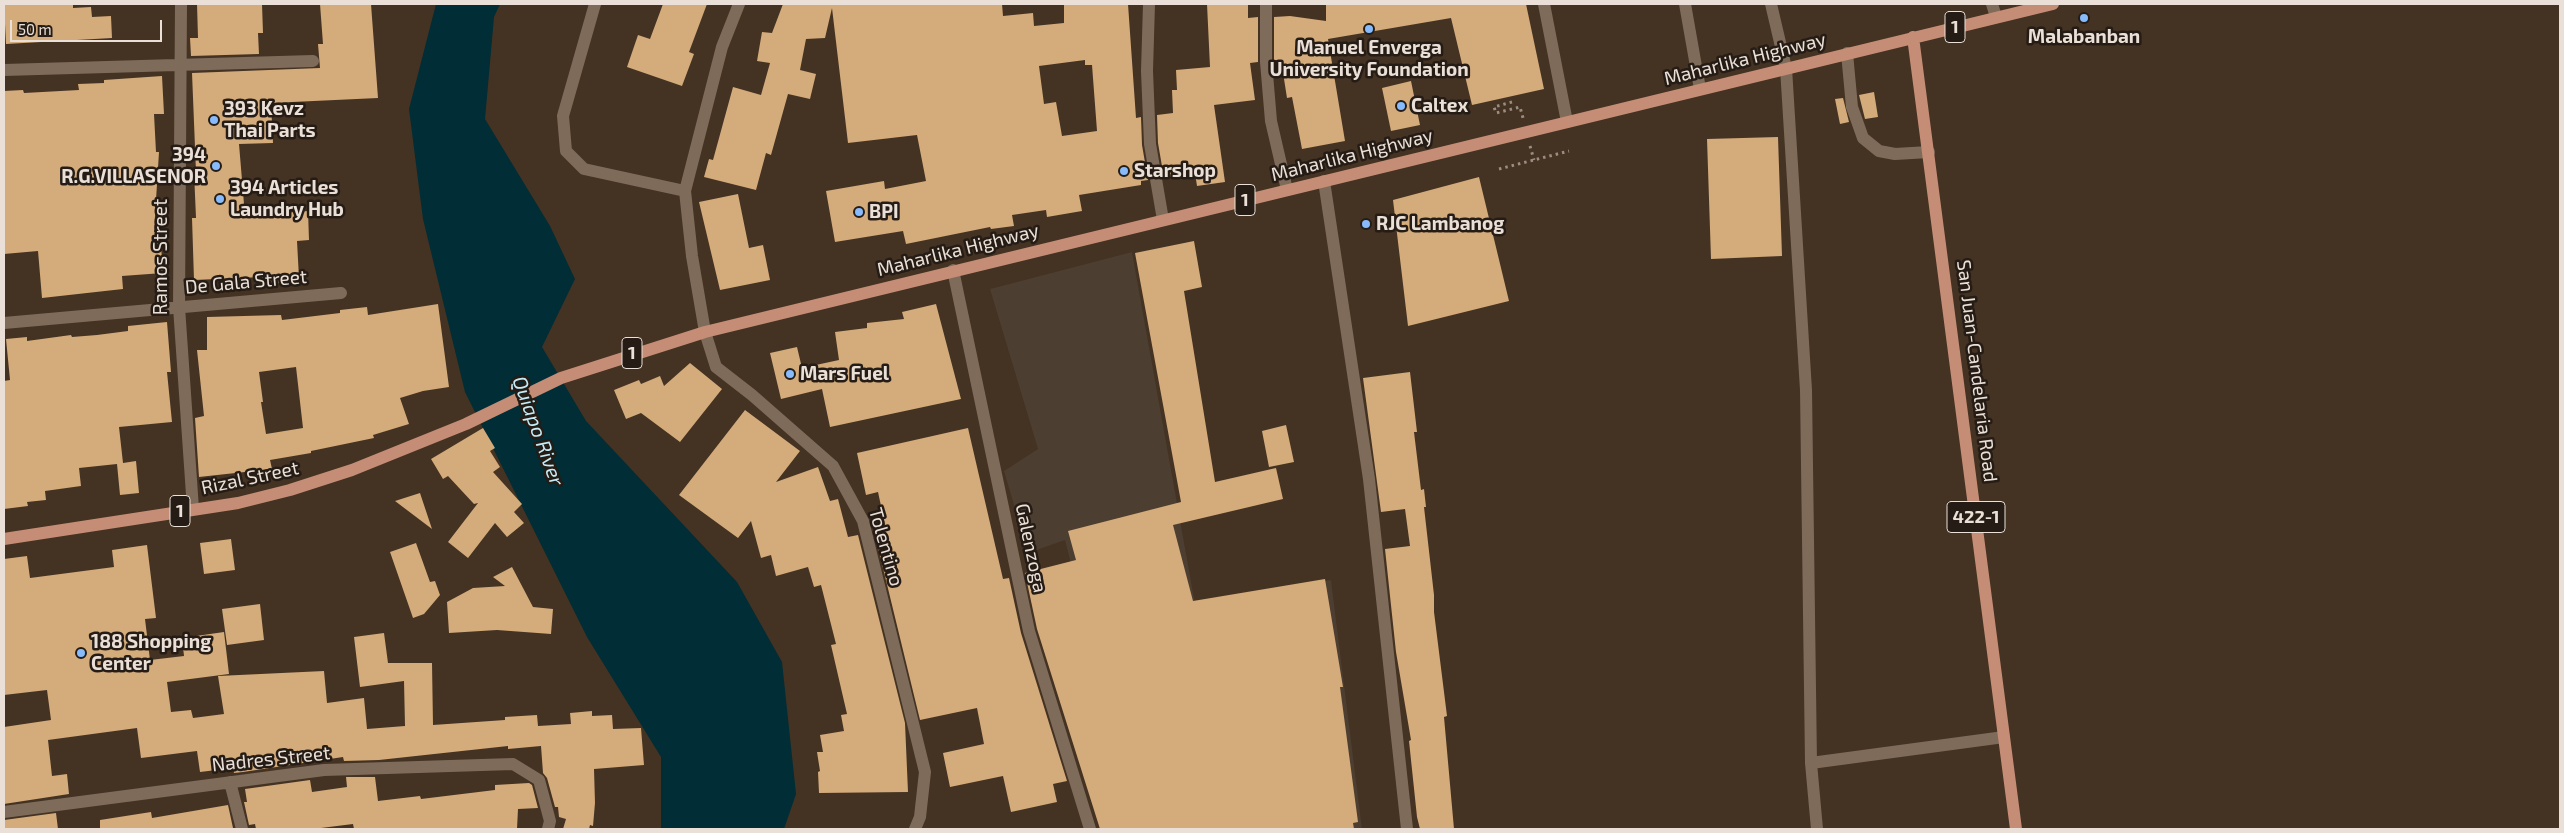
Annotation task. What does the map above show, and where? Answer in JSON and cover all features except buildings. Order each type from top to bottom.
[{"type":"main road","name":"Maharlika Highway","points":[[466,424],[561,378],[705,332],[953,270],[2053,4]]},
{"type":"main road","name":"San Juan-Candelaria Road","points":[[1913,37],[2016,829]]},
{"type":"main road","name":"Rizal Street","points":[[4,539],[238,503],[290,490],[352,470],[466,424]]},
{"type":"street","name":"Ramos Street","points":[[181,4],[179,307],[193,509]]},
{"type":"street","points":[[595,4],[563,116],[566,152],[584,169],[685,191],[722,47],[739,4]]},
{"type":"street","points":[[1149,4],[1147,71],[1150,144],[1163,220]]},
{"type":"street","points":[[1266,4],[1266,62],[1271,121],[1287,190]]},
{"type":"street","points":[[1544,4],[1566,122]]},
{"type":"street","points":[[1685,4],[1700,89]]},
{"type":"street","points":[[1771,4],[1786,68],[1806,390],[1811,763],[1817,829]]},
{"type":"street","points":[[1992,4],[1996,18]]},
{"type":"street","points":[[1847,53],[1852,107],[1863,138],[1879,150],[1895,154],[1929,152]]},
{"type":"street","points":[[4,70],[313,61]]},
{"type":"street","points":[[1324,181],[1369,478],[1407,829]]},
{"type":"street","name":"Tolentino","points":[[685,191],[692,256],[705,332],[716,367],[752,394],[833,466],[863,520],[925,772],[920,818],[915,829]]},
{"type":"street","name":"Galenzoga","points":[[953,270],[1029,631],[1090,829]]},
{"type":"street","name":"De Gala Street","points":[[4,323],[342,293]]},
{"type":"street","points":[[1811,763],[2004,736]]},
{"type":"street","name":"Nadres Street","points":[[4,812],[324,770],[513,764],[539,780],[550,820],[548,829]]},
{"type":"street","points":[[230,782],[242,829]]},
{"type":"path","points":[[1512,102],[1494,107],[1496,113],[1520,106]]},
{"type":"path","points":[[1499,168],[1569,151]]},
{"type":"shaded area","points":[[1132,252],[1195,604],[1331,580],[1362,829],[1138,829],[1065,540],[1028,553],[1004,471],[1038,449],[990,289]]},
{"type":"water","name":"Quiapo River","points":[[436,4],[500,4],[494,17],[485,119],[550,226],[575,279],[542,347],[586,421],[737,582],[782,662],[796,794],[784,829],[661,829],[661,757],[587,637],[465,392],[423,219],[409,109]]},
{"type":"place","name":"Malabanban","points":[[2084,18]]},
{"type":"place","name":"Manuel Enverga University Foundation","points":[[1369,29]]},
{"type":"place","name":"Caltex","points":[[1401,106]]},
{"type":"place","name":"393 Kevz Thai Parts","points":[[214,120]]},
{"type":"place","name":"394 R.G.VILLASENOR","points":[[216,166]]},
{"type":"place","name":"Starshop","points":[[1124,171]]},
{"type":"place","name":"394 Articles Laundry Hub","points":[[220,199]]},
{"type":"place","name":"BPI","points":[[859,212]]},
{"type":"place","name":"RJC Lambanog","points":[[1366,224]]},
{"type":"place","name":"Mars Fuel","points":[[790,374]]},
{"type":"place","name":"188 Shopping Center","points":[[81,653]]}]
